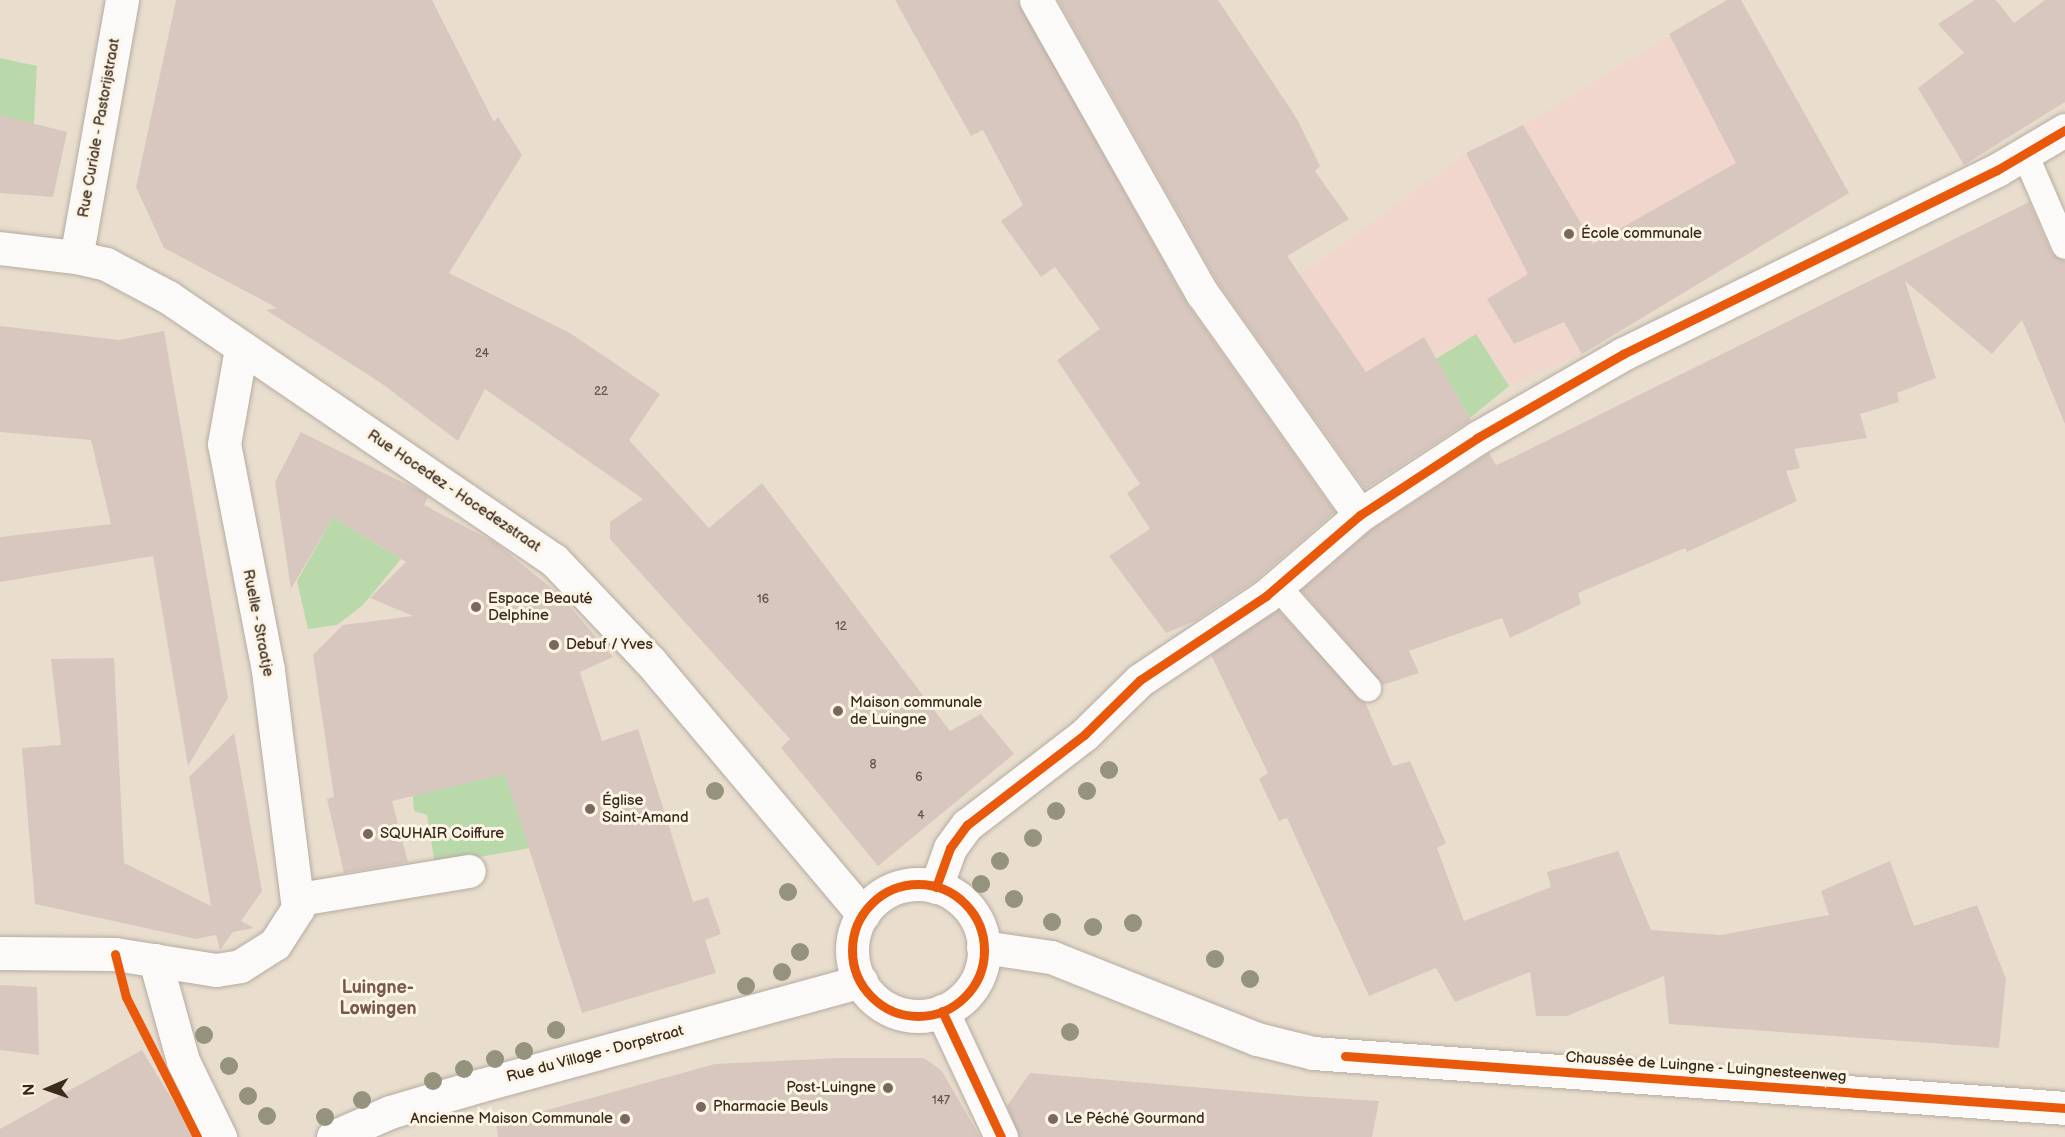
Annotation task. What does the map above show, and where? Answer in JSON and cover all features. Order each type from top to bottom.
[{"type":"street","name":"Rue Curiale - Pastorijstraat","points":[[76,257],[122,0]]},
{"type":"street","points":[[1036,0],[1202,293],[1360,515]]},
{"type":"street","points":[[936,887],[950,848],[967,825],[1084,735],[1123,696],[1277,586],[1360,515],[1477,438],[1623,354],[2025,154],[2065,130]]},
{"type":"street","name":"Rue Hocedez - Hocedezstraat","points":[[0,248],[76,257],[151,288],[554,560],[650,661],[863,914]]},
{"type":"street","name":"Ruelle - Straatje","points":[[242,349],[224,444],[268,670],[299,900]]},
{"type":"street","points":[[0,953],[96,953],[155,960],[196,969],[240,966],[275,944],[289,927],[299,900],[469,871]]},
{"type":"street","points":[[936,887],[966,904],[978,924],[983,947],[972,986],[942,1011],[895,1012],[861,981],[852,947],[863,914],[895,888],[936,887]]},
{"type":"street","name":"Chaussée de Luingne - Luingnesteenweg","points":[[983,947],[1051,957],[1257,1039],[1345,1056],[2065,1108]]},
{"type":"street","points":[[155,960],[183,1061],[220,1137]]},
{"type":"street","name":"Rue du Village - Dorpstraat","points":[[333,1137],[390,1112],[861,981]]},
{"type":"street","points":[[942,1011],[1001,1137]]},
{"type":"lane","points":[[2025,154],[2065,246]]},
{"type":"lane","points":[[1277,586],[1368,688]]},
{"type":"shaded area","name":"École communale","points":[[1727,0],[1741,0],[1849,193],[1582,354],[1509,386],[1476,334],[1319,422],[1245,307],[1300,275],[1466,153],[1523,125]]},
{"type":"green space","points":[[0,58],[37,66],[34,124],[0,127]]},
{"type":"green space","points":[[1476,334],[1509,386],[1470,418],[1454,390],[1417,412],[1394,385]]},
{"type":"green space","points":[[333,517],[401,559],[363,605],[337,625],[308,629],[297,581]]},
{"type":"green space","points":[[501,760],[530,848],[435,865],[427,815],[414,811],[412,785],[489,778]]},
{"type":"building","points":[[176,0],[432,0],[494,122],[498,117],[522,155],[449,273],[570,333],[660,394],[629,440],[709,528],[762,483],[950,731],[981,714],[1014,754],[878,866],[781,748],[790,739],[610,539],[610,522],[643,499],[485,389],[458,441],[381,383],[266,310],[277,308],[164,248],[136,187]]},
{"type":"building","points":[[895,0],[1017,0],[1186,302],[1335,512],[1255,581],[1195,621],[1166,633],[1109,556],[1150,529],[1127,493],[1140,484],[1057,360],[1100,329],[1055,267],[1041,277],[1001,221],[1023,205],[983,130],[971,136]]},
{"type":"building","points":[[1058,0],[1218,0],[1297,119],[1320,166],[1315,171],[1349,219],[1287,256],[1366,372],[1424,337],[1471,420],[1365,489],[1218,283]]},
{"type":"building","points":[[1727,0],[1741,0],[1849,193],[1582,354],[1564,322],[1514,344],[1487,299],[1528,274],[1466,153],[1523,125],[1593,244],[1736,163],[1669,34]]},
{"type":"building","points":[[1975,0],[1996,0],[2014,23],[2045,0],[2065,0],[2065,102],[1964,165],[1918,88],[1964,53],[1938,24]]},
{"type":"building","points":[[0,115],[67,132],[53,197],[0,193]]},
{"type":"building","points":[[2029,202],[2051,252],[2065,261],[2065,424],[2022,320],[1992,354],[1905,281],[1936,378],[1897,393],[1899,402],[1860,414],[1867,438],[1794,449],[1800,468],[1786,471],[1797,501],[1687,552],[1685,548],[1578,593],[1581,604],[1510,638],[1502,618],[1409,651],[1419,673],[1383,685],[1301,590],[1371,530],[1489,453],[1496,465],[1516,456]]},
{"type":"building","points":[[0,326],[119,340],[164,331],[228,698],[188,766],[153,556],[0,582],[0,537],[111,524],[91,440],[0,432]]},
{"type":"building","points":[[301,432],[420,491],[428,497],[424,505],[496,543],[561,596],[613,657],[580,672],[602,741],[638,729],[693,902],[708,897],[721,934],[705,940],[716,973],[582,1013],[505,774],[392,801],[408,862],[344,873],[327,799],[334,797],[313,655],[343,625],[413,616],[370,598],[406,562],[333,517],[291,589],[275,482]]},
{"type":"building","points":[[1278,610],[1365,702],[1393,766],[1410,761],[1446,843],[1437,848],[1464,921],[1551,887],[1547,872],[1618,851],[1651,930],[1720,935],[1829,915],[1821,891],[1890,861],[1914,926],[1977,905],[2006,979],[1999,1048],[1669,1024],[1664,976],[1567,1016],[1536,1016],[1530,972],[1455,1002],[1436,968],[1369,996],[1287,818],[1279,821],[1259,779],[1268,773],[1211,655]]},
{"type":"building","points":[[114,658],[124,863],[211,906],[189,777],[234,733],[262,891],[241,921],[254,928],[233,932],[220,950],[216,935],[196,939],[35,904],[22,748],[61,745],[51,659]]},
{"type":"building","points":[[0,985],[37,987],[39,1055],[0,1050]]},
{"type":"building","points":[[142,1050],[195,1137],[0,1137],[0,1129]]},
{"type":"building","points":[[837,1058],[924,1058],[942,1071],[980,1137],[498,1137],[496,1124],[715,1064]]},
{"type":"building","points":[[1030,1073],[1379,1101],[1372,1137],[1019,1137],[1007,1106]]},
{"type":"cycle path","points":[[936,887],[950,848],[967,825],[1084,735],[1140,680],[1266,596],[1360,515],[1477,438],[1623,354],[1997,170],[2065,130]]},
{"type":"cycle path","points":[[918,884],[943,889],[964,904],[979,925],[984,950],[979,975],[964,996],[943,1011],[918,1016],[893,1011],[872,996],[857,975],[852,950],[857,925],[872,904],[893,889],[918,884]]},
{"type":"cycle path","points":[[115,954],[126,997],[197,1137]]},
{"type":"cycle path","points":[[942,1011],[1001,1137]]},
{"type":"cycle path","points":[[1345,1056],[2065,1108]]},
{"type":"place","name":"École communale","points":[[1569,234]]},
{"type":"place","name":"Espace Beauté Delphine","points":[[476,607]]},
{"type":"place","name":"Debuf / Yves","points":[[554,645]]},
{"type":"place","name":"Maison communale de Luingne","points":[[838,711]]},
{"type":"place","name":"Église Saint-Amand","points":[[590,809]]},
{"type":"place","name":"SQUHAIR Coiffure","points":[[368,834]]},
{"type":"place","name":"Post-Luingne","points":[[888,1088]]},
{"type":"place","name":"Pharmacie Beuls","points":[[701,1107]]},
{"type":"place","name":"Ancienne Maison Communale","points":[[625,1119]]},
{"type":"place","name":"Le Péché Gourmand","points":[[1053,1119]]},
{"type":"district","name":"Luingne- Lowingen","points":[[378,999]]}]
